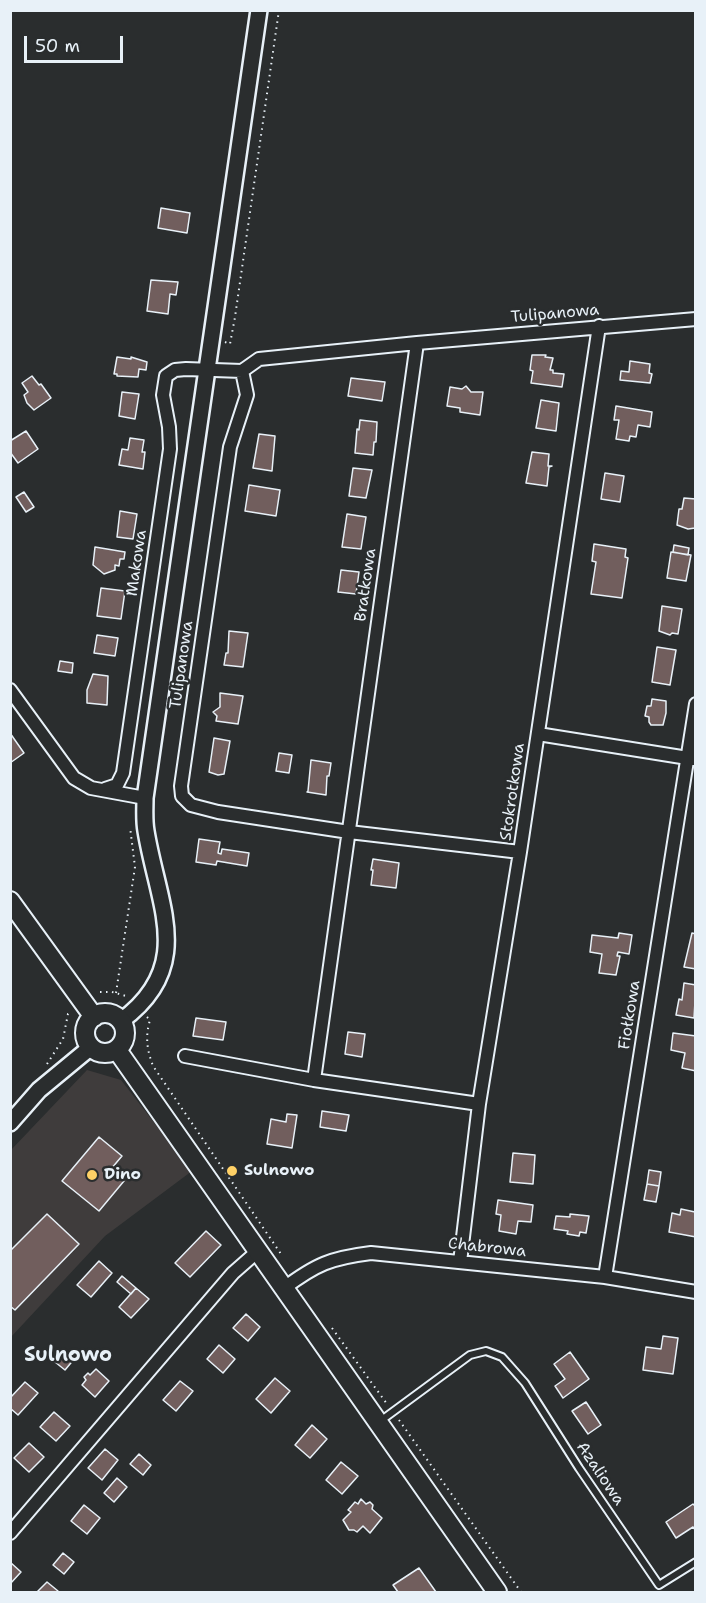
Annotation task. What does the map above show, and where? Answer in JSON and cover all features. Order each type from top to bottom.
[{"type":"main road","points":[[12,905],[94,1017]]},
{"type":"main road","points":[[105,1013],[121,1021],[124,1026],[124,1039],[117,1050],[106,1053],[95,1051],[91,1047],[87,1041],[86,1028],[94,1017],[105,1013]]},
{"type":"main road","points":[[117,1050],[258,1251],[290,1283],[386,1417],[497,1593]]},
{"type":"street","points":[[121,1021],[138,1007],[155,987],[164,964],[167,942],[166,920],[145,828],[146,798],[259,10]]},
{"type":"street","name":"Tulipanowa","points":[[208,369],[242,371],[259,359],[599,326],[696,319]]},
{"type":"street","name":"Stokrotkowa","points":[[460,1262],[478,1104],[520,852],[599,326]]},
{"type":"street","name":"Bratkowa","points":[[314,1080],[417,343]]},
{"type":"street","name":"Makowa","points":[[105,789],[117,785],[123,773],[151,585],[170,449],[169,427],[163,395],[166,376],[175,370],[208,369]]},
{"type":"street","name":"Tulipanowa","points":[[242,371],[247,395],[230,447],[181,786],[182,796],[191,805],[218,812],[349,832]]},
{"type":"street","points":[[10,690],[74,778],[91,788],[146,798]]},
{"type":"street","name":"Fiołkowa","points":[[605,1277],[691,759],[696,704]]},
{"type":"street","points":[[538,734],[691,759]]},
{"type":"street","points":[[349,832],[520,852]]},
{"type":"street","points":[[10,1124],[39,1090],[91,1047]]},
{"type":"street","points":[[185,1056],[314,1080],[478,1104]]},
{"type":"street","points":[[10,1533],[233,1273],[258,1251]]},
{"type":"street","name":"Chabrowa","points":[[290,1283],[310,1269],[340,1257],[371,1252],[605,1277],[696,1292]]},
{"type":"lane","name":"Azaliowa","points":[[386,1417],[470,1355],[486,1351],[502,1357],[525,1383],[579,1468],[659,1585],[696,1562]]},
{"type":"path","points":[[213,339],[230,344],[279,10]]},
{"type":"path","points":[[116,993],[135,867],[131,822]]},
{"type":"path","points":[[100,992],[116,993],[131,999]]},
{"type":"path","points":[[44,1068],[63,1039],[68,1014],[74,1011]]},
{"type":"path","points":[[147,1017],[150,1020],[147,1043],[153,1066],[290,1283]]},
{"type":"path","points":[[326,1319],[386,1417],[521,1593]]},
{"type":"shaded area","points":[[87,1070],[121,1080],[192,1171],[105,1236],[11,1337],[11,1150]]},
{"type":"building","points":[[161,208],[190,213],[187,233],[158,228]]},
{"type":"building","points":[[151,280],[178,282],[176,295],[170,294],[168,314],[147,311]]},
{"type":"building","points":[[532,355],[546,355],[545,357],[553,358],[550,370],[553,370],[553,373],[564,374],[562,387],[531,383]]},
{"type":"building","points":[[117,357],[131,359],[131,357],[147,362],[146,370],[139,369],[138,377],[117,376],[114,374]]},
{"type":"building","points":[[630,361],[650,364],[649,373],[652,374],[650,383],[620,380],[621,371],[629,372]]},
{"type":"building","points":[[32,376],[51,398],[34,410],[27,403],[24,395],[28,392],[22,383]]},
{"type":"building","points":[[351,378],[385,382],[382,401],[348,396]]},
{"type":"building","points":[[466,386],[471,392],[483,392],[480,415],[460,412],[460,408],[447,406],[450,387],[462,389]]},
{"type":"building","points":[[122,392],[139,394],[135,419],[119,416]]},
{"type":"building","points":[[541,400],[559,403],[556,431],[536,428]]},
{"type":"building","points":[[616,406],[652,412],[650,427],[638,425],[636,437],[630,436],[629,441],[616,439],[619,420],[614,420]]},
{"type":"building","points":[[360,420],[377,422],[373,455],[355,453]]},
{"type":"building","points":[[26,431],[38,449],[18,463],[10,452],[10,441]]},
{"type":"building","points":[[259,434],[275,436],[272,471],[253,468]]},
{"type":"building","points":[[130,438],[144,440],[143,469],[119,465],[122,449],[128,450]]},
{"type":"building","points":[[532,452],[549,454],[548,466],[552,466],[549,467],[547,486],[526,483]]},
{"type":"building","points":[[353,468],[372,470],[366,498],[349,496]]},
{"type":"building","points":[[605,473],[624,476],[620,502],[601,499]]},
{"type":"building","points":[[249,485],[280,490],[276,516],[245,511]]},
{"type":"building","points":[[24,492],[34,507],[26,512],[16,497]]},
{"type":"building","points":[[684,498],[696,499],[695,528],[688,529],[677,525],[679,509],[682,509]]},
{"type":"building","points":[[120,511],[137,514],[133,539],[117,537]]},
{"type":"building","points":[[347,514],[366,517],[361,549],[342,547]]},
{"type":"building","points":[[594,544],[626,549],[625,557],[628,558],[622,598],[591,594],[596,562],[592,561]]},
{"type":"building","points":[[674,545],[689,548],[688,555],[673,552]]},
{"type":"building","points":[[95,547],[125,552],[124,559],[120,559],[119,566],[115,565],[115,570],[104,574],[93,565]]},
{"type":"building","points":[[671,552],[691,555],[686,581],[667,578]]},
{"type":"building","points":[[341,570],[359,572],[356,594],[338,592]]},
{"type":"building","points":[[101,588],[125,591],[121,619],[97,616]]},
{"type":"building","points":[[662,606],[682,609],[678,634],[670,635],[659,631]]},
{"type":"building","points":[[229,631],[248,633],[243,667],[224,665],[226,653],[228,653]]},
{"type":"building","points":[[97,635],[118,638],[115,656],[94,653]]},
{"type":"building","points":[[657,647],[676,650],[670,685],[652,682]]},
{"type":"building","points":[[60,661],[73,663],[72,673],[58,671]]},
{"type":"building","points":[[93,674],[108,676],[107,705],[87,703],[87,690]]},
{"type":"building","points":[[220,693],[243,696],[238,724],[216,721],[217,716],[213,712],[220,707]]},
{"type":"building","points":[[652,699],[666,701],[663,725],[651,725],[649,717],[645,716],[647,706],[651,706]]},
{"type":"building","points":[[10,733],[24,753],[10,763]]},
{"type":"building","points":[[214,738],[230,741],[224,774],[209,772]]},
{"type":"building","points":[[279,753],[292,755],[289,773],[276,771]]},
{"type":"building","points":[[311,760],[331,763],[329,776],[327,776],[326,795],[307,792]]},
{"type":"building","points":[[199,839],[220,842],[218,853],[221,854],[222,849],[249,853],[247,866],[217,861],[216,865],[196,862]]},
{"type":"building","points":[[373,859],[399,863],[396,888],[371,885]]},
{"type":"building","points":[[619,933],[632,935],[629,954],[618,952],[617,956],[620,956],[616,975],[599,973],[602,954],[590,952],[592,935],[618,938]]},
{"type":"building","points":[[692,933],[696,934],[696,969],[684,967]]},
{"type":"building","points":[[684,983],[696,985],[694,1018],[676,1015],[679,999],[682,1000]]},
{"type":"building","points":[[196,1018],[226,1022],[223,1040],[193,1036]]},
{"type":"building","points":[[348,1032],[365,1034],[362,1057],[345,1054]]},
{"type":"building","points":[[673,1033],[696,1036],[696,1071],[682,1068],[685,1053],[671,1050]]},
{"type":"building","points":[[322,1111],[349,1115],[346,1131],[320,1127]]},
{"type":"building","points":[[287,1114],[297,1115],[292,1148],[267,1144],[271,1119],[286,1122]]},
{"type":"building","name":"Dino","points":[[99,1137],[122,1156],[111,1169],[124,1181],[99,1211],[62,1181]]},
{"type":"building","points":[[513,1153],[535,1155],[533,1184],[510,1182]]},
{"type":"building","points":[[649,1170],[661,1172],[659,1186],[647,1184]]},
{"type":"building","points":[[647,1184],[659,1186],[656,1202],[644,1200]]},
{"type":"building","points":[[498,1200],[533,1205],[531,1222],[518,1221],[516,1234],[499,1231],[501,1215],[496,1214]]},
{"type":"building","points":[[681,1209],[695,1212],[696,1237],[669,1232],[672,1213],[680,1215]]},
{"type":"building","points":[[47,1214],[79,1244],[15,1310],[10,1306],[10,1251]]},
{"type":"building","points":[[570,1214],[589,1216],[586,1233],[580,1232],[579,1236],[567,1234],[568,1231],[554,1229],[556,1216],[570,1217]]},
{"type":"building","points":[[206,1231],[221,1245],[190,1277],[175,1263]]},
{"type":"building","points":[[99,1261],[112,1273],[91,1297],[77,1285]]},
{"type":"building","points":[[122,1276],[136,1288],[131,1294],[117,1282]]},
{"type":"building","points":[[136,1288],[149,1299],[131,1318],[119,1307]]},
{"type":"building","points":[[246,1314],[260,1327],[248,1341],[233,1328]]},
{"type":"building","points":[[663,1336],[678,1338],[673,1374],[643,1370],[646,1347],[661,1349]]},
{"type":"building","points":[[219,1345],[235,1359],[223,1373],[207,1359]]},
{"type":"building","points":[[65,1350],[75,1358],[65,1370],[55,1362]]},
{"type":"building","points":[[570,1352],[589,1379],[563,1398],[555,1386],[565,1379],[554,1364]]},
{"type":"building","points":[[96,1369],[109,1381],[95,1397],[82,1385],[86,1380],[84,1377]]},
{"type":"building","points":[[275,1378],[290,1391],[271,1413],[256,1399]]},
{"type":"building","points":[[180,1381],[193,1391],[176,1411],[163,1400]]},
{"type":"building","points":[[25,1382],[38,1393],[18,1415],[10,1408],[10,1398]]},
{"type":"building","points":[[586,1402],[601,1425],[588,1434],[572,1411]]},
{"type":"building","points":[[54,1412],[70,1426],[56,1441],[40,1427]]},
{"type":"building","points":[[312,1425],[327,1439],[310,1458],[295,1445]]},
{"type":"building","points":[[29,1443],[44,1457],[29,1472],[14,1458]]},
{"type":"building","points":[[105,1449],[118,1460],[102,1480],[88,1468]]},
{"type":"building","points":[[139,1454],[151,1465],[143,1475],[130,1464]]},
{"type":"building","points":[[341,1462],[358,1476],[342,1494],[326,1480]]},
{"type":"building","points":[[117,1478],[127,1487],[114,1502],[104,1493]]},
{"type":"building","points":[[361,1499],[366,1504],[370,1502],[373,1505],[372,1509],[382,1518],[370,1533],[363,1526],[357,1532],[349,1530],[343,1520],[351,1512],[348,1510],[355,1502],[358,1504]]},
{"type":"building","points":[[693,1504],[696,1507],[696,1531],[693,1527],[676,1538],[666,1522]]},
{"type":"building","points":[[84,1505],[100,1518],[87,1534],[71,1521]]},
{"type":"building","points":[[63,1553],[74,1562],[64,1574],[53,1565]]},
{"type":"building","points":[[10,1562],[21,1572],[10,1584]]},
{"type":"building","points":[[419,1568],[436,1592],[398,1592],[393,1585]]},
{"type":"building","points":[[47,1582],[58,1591],[37,1592]]},
{"type":"place","name":"Sulnowo","points":[[232,1171]]},
{"type":"place","name":"Dino","points":[[92,1175]]},
{"type":"district","name":"Sulnowo","points":[[68,1356]]}]
